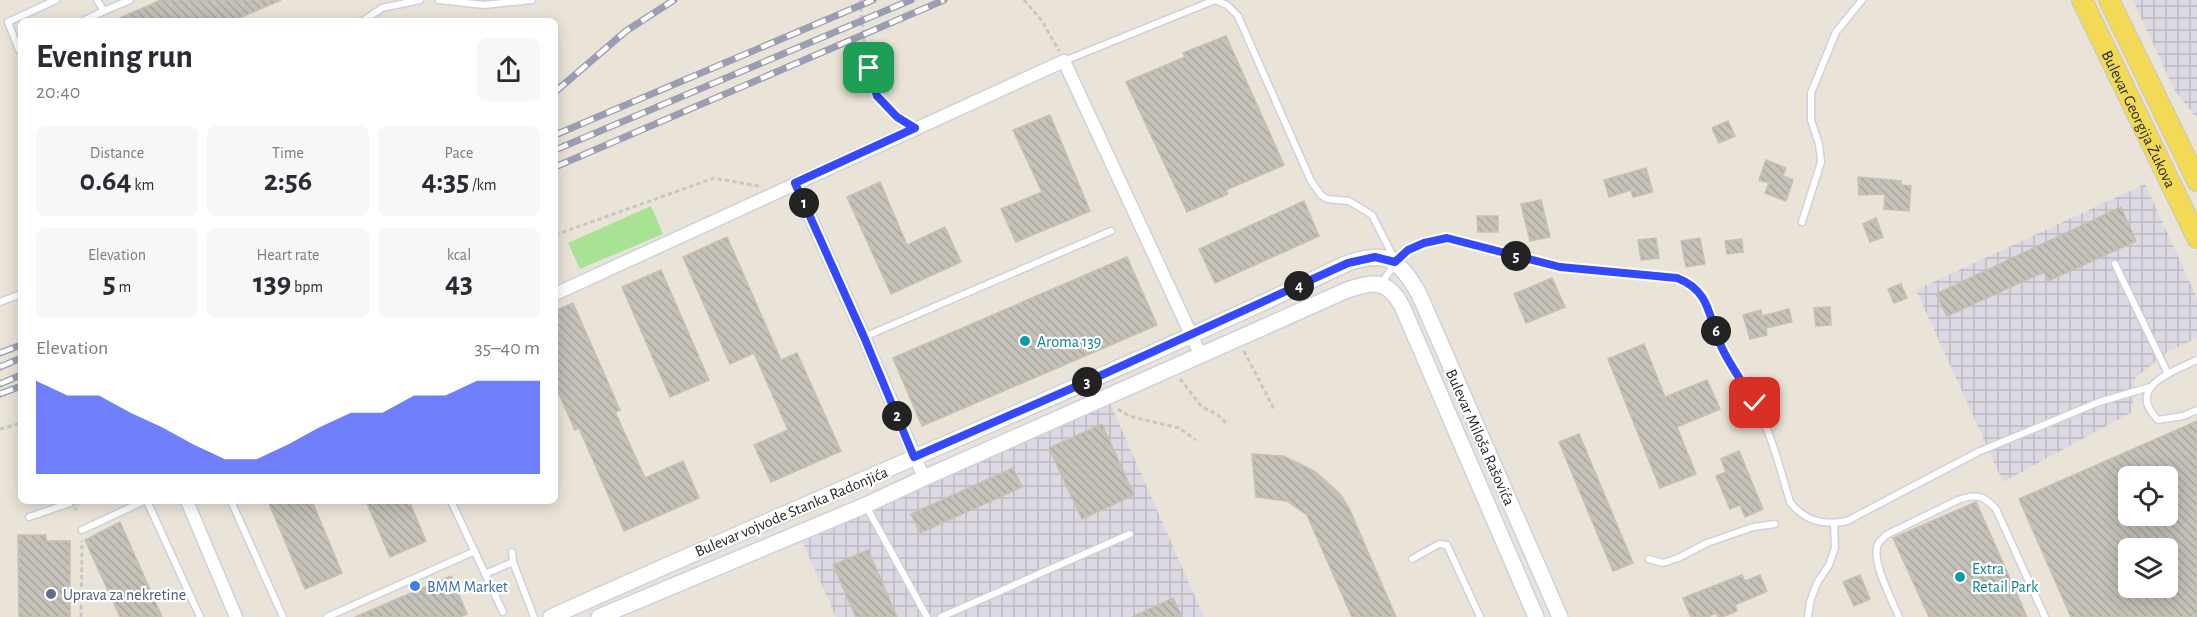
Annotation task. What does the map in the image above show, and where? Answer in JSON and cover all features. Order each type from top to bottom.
[{"type":"main road","name":"Bulevar Georgija Žukova","points":[[2082,0],[2197,238]]},
{"type":"main road","name":"Bulevar Georgija Žukova","points":[[2109,0],[2197,181]]},
{"type":"street","points":[[558,293],[1064,61],[1201,356]]},
{"type":"street","points":[[795,183],[924,478]]},
{"type":"street","name":"Bulevar vojvode Stanka Radonjića","points":[[551,617],[1348,263],[1375,257],[1395,262]]},
{"type":"street","name":"Bulevar Miloša Rašovića","points":[[1395,262],[1406,271],[1419,294],[1560,617]]},
{"type":"street","name":"Bulevar vojvode Stanka Radonjića","points":[[599,617],[866,506],[924,478],[1363,284],[1381,285]]},
{"type":"street","name":"Bulevar Miloša Rašovića","points":[[1381,285],[1395,294],[1401,306],[1536,617]]},
{"type":"street","points":[[188,504],[236,617]]},
{"type":"lane","points":[[18,47],[8,22],[56,0]]},
{"type":"lane","points":[[97,0],[104,11]]},
{"type":"lane","points":[[89,18],[130,0]]},
{"type":"lane","points":[[367,18],[382,8],[420,0]]},
{"type":"lane","points":[[439,0],[484,5],[532,0]]},
{"type":"lane","points":[[1064,61],[1215,0],[1227,5],[1238,16],[1311,181],[1327,198],[1349,201],[1372,215],[1395,262]]},
{"type":"lane","points":[[1802,222],[1821,162],[1819,144],[1811,120],[1811,93],[1836,32],[1862,0]]},
{"type":"lane","points":[[864,337],[1111,231]]},
{"type":"lane","points":[[1381,285],[1395,262],[1408,250],[1424,243],[1447,238],[1560,267],[1677,278],[1688,282],[1697,289],[1705,301],[1721,347],[1755,403],[1768,431],[1790,502],[1797,511],[1821,523],[1834,524],[1847,521],[1978,452],[2099,402],[2150,387]]},
{"type":"lane","points":[[2115,264],[2168,374]]},
{"type":"lane","points":[[0,302],[18,295]]},
{"type":"lane","points":[[2197,360],[2156,380],[2150,387],[2147,405],[2158,420],[2167,420],[2197,410]]},
{"type":"lane","points":[[1899,617],[1878,565],[1876,555],[1879,542],[1886,535],[1969,495],[1987,499],[1996,509],[2045,617]]},
{"type":"lane","points":[[29,517],[66,504]]},
{"type":"lane","points":[[82,530],[139,504]]},
{"type":"lane","points":[[147,504],[200,617]]},
{"type":"lane","points":[[232,504],[283,617]]},
{"type":"lane","points":[[453,504],[503,612]]},
{"type":"lane","points":[[866,506],[927,617]]},
{"type":"lane","points":[[1649,559],[1663,563],[1707,543],[1766,524],[1775,524]]},
{"type":"lane","points":[[1808,617],[1810,602],[1817,583],[1829,565],[1835,548],[1834,524]]},
{"type":"lane","points":[[942,617],[1130,534]]},
{"type":"lane","points":[[1412,559],[1439,544],[1447,545],[1480,617]]},
{"type":"lane","points":[[327,617],[475,551]]},
{"type":"lane","points":[[512,552],[513,562],[534,617]]},
{"type":"lane","points":[[485,574],[513,562]]},
{"type":"path","points":[[860,0],[869,68],[877,96],[897,117],[915,128]]},
{"type":"path","points":[[1024,0],[1042,21],[1064,61]]},
{"type":"path","points":[[558,234],[714,178],[760,186],[769,195]]},
{"type":"path","points":[[1238,339],[1275,411]]},
{"type":"path","points":[[1176,367],[1181,382],[1195,400],[1227,424]]},
{"type":"path","points":[[1110,396],[1120,411],[1139,419],[1149,419],[1179,428],[1196,440]]},
{"type":"path","points":[[0,429],[18,424]]},
{"type":"path","points":[[75,504],[82,530],[81,617]]},
{"type":"shaded area","points":[[2133,0],[2197,0],[2197,118],[2175,91]]},
{"type":"shaded area","points":[[2145,184],[2197,298],[2197,338],[2170,350],[2135,378],[2132,412],[2003,482],[1916,290]]},
{"type":"shaded area","points":[[1107,396],[1204,617],[836,617],[802,541]]},
{"type":"green space","points":[[651,206],[663,234],[580,269],[568,243]]},
{"type":"building","points":[[161,0],[281,0],[239,18],[120,18]]},
{"type":"building","points":[[1226,36],[1284,165],[1226,190],[1228,194],[1187,212],[1126,82],[1185,57],[1183,53]]},
{"type":"building","points":[[1050,115],[1090,211],[1016,242],[1001,209],[1042,192],[1013,130]]},
{"type":"building","points":[[1728,121],[1735,136],[1719,143],[1712,128]]},
{"type":"building","points":[[1766,160],[1786,168],[1783,176],[1793,180],[1786,201],[1765,193],[1769,183],[1759,180]]},
{"type":"building","points":[[1646,168],[1653,192],[1633,197],[1631,190],[1609,197],[1604,180]]},
{"type":"building","points":[[1858,177],[1901,181],[1901,185],[1911,186],[1909,211],[1884,209],[1885,194],[1859,195]]},
{"type":"building","points":[[880,182],[907,245],[945,227],[961,262],[891,294],[847,197]]},
{"type":"building","points":[[1541,200],[1550,237],[1530,241],[1521,204]]},
{"type":"building","points":[[1304,201],[1319,236],[1215,283],[1199,249]]},
{"type":"building","points":[[2121,207],[2136,241],[2048,281],[2044,272],[1947,316],[1936,294]]},
{"type":"building","points":[[1477,216],[1498,216],[1498,232],[1478,232]]},
{"type":"building","points":[[1876,218],[1883,237],[1870,242],[1863,224]]},
{"type":"building","points":[[727,237],[781,360],[797,353],[841,451],[771,482],[754,445],[788,430],[754,353],[730,364],[683,257]]},
{"type":"building","points":[[1656,238],[1659,258],[1641,260],[1638,240]]},
{"type":"building","points":[[1700,238],[1705,264],[1686,267],[1681,241]]},
{"type":"building","points":[[1742,239],[1743,252],[1727,254],[1725,241]]},
{"type":"building","name":"Aroma 139","points":[[1127,257],[1157,325],[922,426],[893,358]]},
{"type":"building","points":[[661,270],[709,380],[670,397],[622,287]]},
{"type":"building","points":[[1552,278],[1565,307],[1526,323],[1514,294]]},
{"type":"building","points":[[1901,284],[1907,298],[1894,303],[1888,289]]},
{"type":"building","points":[[573,303],[620,410],[615,412],[645,478],[683,461],[699,498],[624,531],[579,428],[575,430],[558,392],[558,310]]},
{"type":"building","points":[[1830,307],[1831,325],[1816,326],[1814,308]]},
{"type":"building","points":[[1789,309],[1792,322],[1766,328],[1767,335],[1750,339],[1743,315],[1761,310],[1762,316]]},
{"type":"building","points":[[1644,344],[1665,397],[1707,380],[1720,409],[1677,427],[1696,474],[1660,488],[1608,359]]},
{"type":"building","points":[[2197,421],[2197,617],[2071,617],[2019,499]]},
{"type":"building","points":[[1102,424],[1134,495],[1082,519],[1049,448]]},
{"type":"building","points":[[1579,434],[1633,563],[1613,571],[1559,442]]},
{"type":"building","points":[[1739,451],[1763,509],[1745,517],[1740,505],[1730,509],[1716,476],[1726,472],[1721,459]]},
{"type":"building","points":[[1252,454],[1283,456],[1316,472],[1340,494],[1349,508],[1396,617],[1352,617],[1307,515],[1287,501],[1256,497]]},
{"type":"building","points":[[1013,468],[1022,487],[920,533],[911,514]]},
{"type":"building","name":"Extra Retail Park","points":[[1976,502],[2027,617],[1929,617],[1893,538]]},
{"type":"building","points":[[269,504],[313,504],[342,573],[305,589]]},
{"type":"building","points":[[367,504],[410,504],[426,541],[390,557]]},
{"type":"building","points":[[120,522],[162,617],[120,617],[85,540]]},
{"type":"building","points":[[18,535],[46,535],[46,541],[70,541],[70,617],[19,617]]},
{"type":"building","points":[[868,550],[897,617],[856,617],[833,565]]},
{"type":"building","points":[[1742,575],[1745,581],[1760,575],[1767,591],[1735,605],[1737,611],[1722,617],[1718,617],[1716,613],[1708,617],[1691,617],[1683,598]]},
{"type":"building","points":[[1860,575],[1870,599],[1854,606],[1843,582]]},
{"type":"building","points":[[451,576],[467,614],[460,617],[355,617]]},
{"type":"building","points":[[1173,598],[1182,617],[1132,617]]},
{"type":"railway","points":[[558,89],[626,31],[674,0]]},
{"type":"railway","points":[[558,134],[873,0]]},
{"type":"railway","points":[[558,149],[911,0]]},
{"type":"railway","points":[[558,166],[944,0]]},
{"type":"railway","points":[[0,353],[18,346]]},
{"type":"railway","points":[[0,367],[18,359]]},
{"type":"railway","points":[[0,384],[18,376]]},
{"type":"railway","points":[[0,394],[18,387]]},
{"type":"place","name":"Aroma 139","points":[[1025,341]]},
{"type":"place","name":"Extra Retail Park","points":[[1960,577]]},
{"type":"place","name":"BMM Market","points":[[415,586]]},
{"type":"place","name":"Uprava za nekretine","points":[[51,594]]},
{"type":"route","points":[[869,68],[877,96],[897,117],[915,128],[795,183],[864,337],[914,457],[1084,383],[1348,263],[1375,257],[1395,262],[1408,250],[1424,243],[1447,238],[1560,267],[1677,278],[1688,282],[1697,289],[1705,301],[1721,347],[1755,403]]}]
